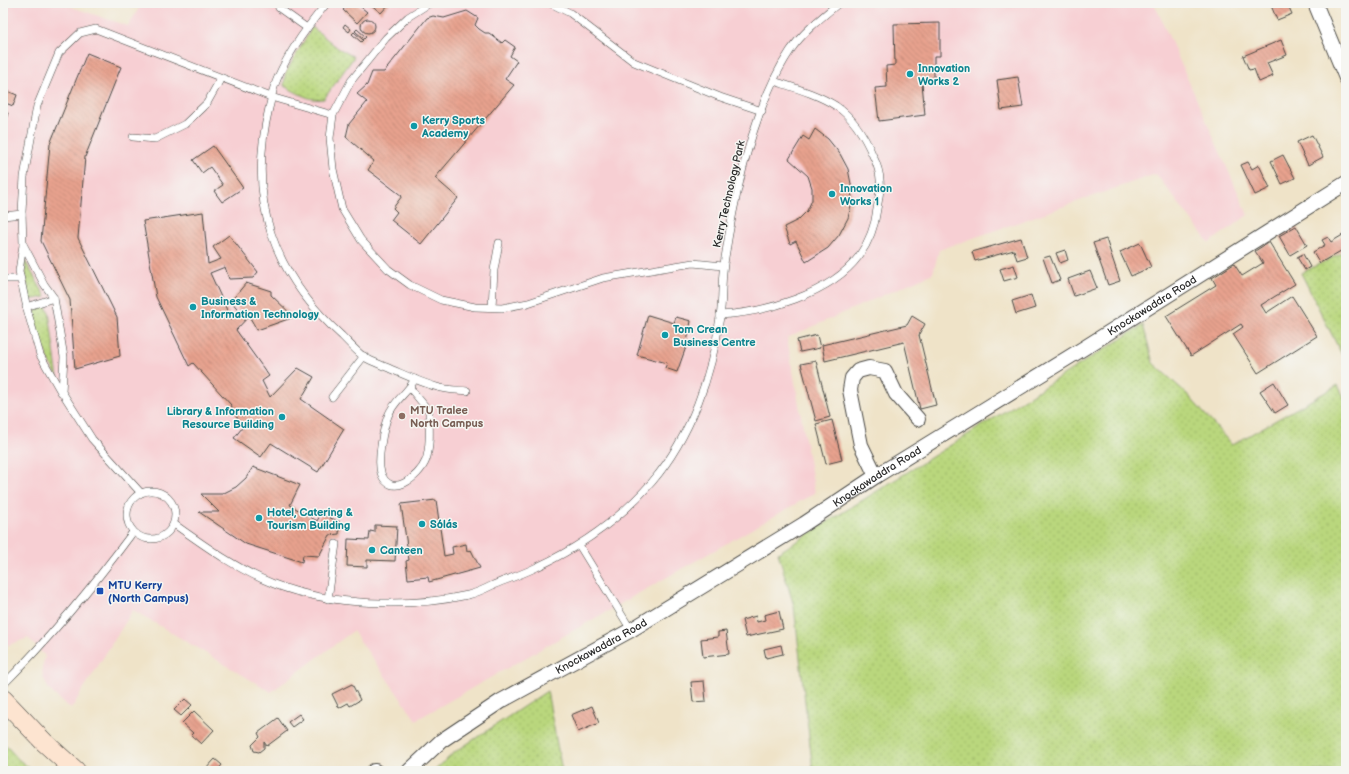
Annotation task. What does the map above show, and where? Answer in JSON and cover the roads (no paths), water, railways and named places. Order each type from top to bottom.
[{"type":"street","points":[[1315,3],[1346,78]]},
{"type":"street","name":"Knockawaddra Road","points":[[409,771],[441,742],[501,701],[631,630],[804,524],[876,476],[1084,348],[1346,183]]},
{"type":"street","points":[[876,476],[861,444],[850,390],[852,378],[858,371],[870,368],[885,371],[896,394],[918,419]]},
{"type":"street","points":[[3,699],[44,742],[76,771]]},
{"type":"lane","points":[[327,3],[307,28],[284,65],[274,86],[271,97],[264,135],[260,170],[263,200],[269,226],[280,256],[294,282],[326,322],[364,356],[415,380],[438,388],[467,391]]},
{"type":"lane","points":[[430,3],[408,17],[386,38],[351,81],[333,115],[330,138],[336,186],[342,209],[361,240],[371,253],[388,269],[410,285],[441,300],[475,307],[502,308],[528,303],[603,278],[693,263],[723,266]]},
{"type":"lane","points":[[550,3],[570,13],[634,62],[720,97],[762,111]]},
{"type":"lane","name":"Kerry Technology Park","points":[[174,524],[209,549],[275,584],[328,599],[399,603],[471,595],[538,567],[579,545],[619,515],[652,481],[676,447],[695,411],[708,373],[720,315],[723,266],[740,184],[762,111],[774,80],[791,50],[811,28],[839,3]]},
{"type":"lane","points":[[279,8],[307,28]]},
{"type":"lane","points":[[141,493],[92,439],[40,355],[26,307],[20,279],[19,271],[23,244],[22,214],[24,177],[37,106],[59,53],[80,33],[96,29],[271,97],[333,115]]},
{"type":"lane","points":[[133,137],[155,139],[184,124],[207,103],[221,78]]},
{"type":"lane","points":[[720,315],[743,314],[781,305],[805,295],[839,276],[859,257],[872,234],[876,217],[882,184],[878,165],[866,140],[856,125],[836,107],[805,91],[774,80]]},
{"type":"lane","points":[[3,216],[22,214]]},
{"type":"lane","points":[[492,307],[494,270],[498,243]]},
{"type":"lane","points":[[23,244],[44,284],[54,298],[64,357],[62,392]]},
{"type":"lane","points":[[3,279],[20,279]]},
{"type":"lane","points":[[26,307],[54,298]]},
{"type":"lane","points":[[332,397],[364,356]]},
{"type":"lane","points":[[410,388],[429,411],[426,460],[419,473],[407,484],[396,485],[389,483],[384,478],[381,472],[380,455],[387,417],[392,406],[410,388],[415,380]]},
{"type":"lane","points":[[157,492],[168,499],[175,510],[174,524],[168,533],[156,539],[145,539],[133,532],[127,521],[127,510],[131,502],[141,493],[157,492]]},
{"type":"lane","points":[[3,685],[26,662],[100,575],[133,532]]},
{"type":"lane","points":[[328,599],[336,544]]},
{"type":"lane","points":[[579,545],[631,630]]},
{"type":"place","name":"Innovation Works 2","points":[[910,74]]},
{"type":"place","name":"Kerry Sports Academy","points":[[414,126]]},
{"type":"place","name":"Innovation Works 1","points":[[832,194]]},
{"type":"place","name":"Business & Information Technology","points":[[193,307]]},
{"type":"place","name":"Tom Crean Business Centre","points":[[665,335]]},
{"type":"place","name":"MTU Tralee North Campus","points":[[402,416]]},
{"type":"place","name":"Library & Information Resource Building","points":[[282,417]]},
{"type":"place","name":"Hotel, Catering & Tourism Building","points":[[259,518]]},
{"type":"place","name":"Sólás","points":[[422,524]]},
{"type":"place","name":"Canteen","points":[[372,550]]},
{"type":"place","name":"MTU Kerry (North Campus)","points":[[100,591]]}]
